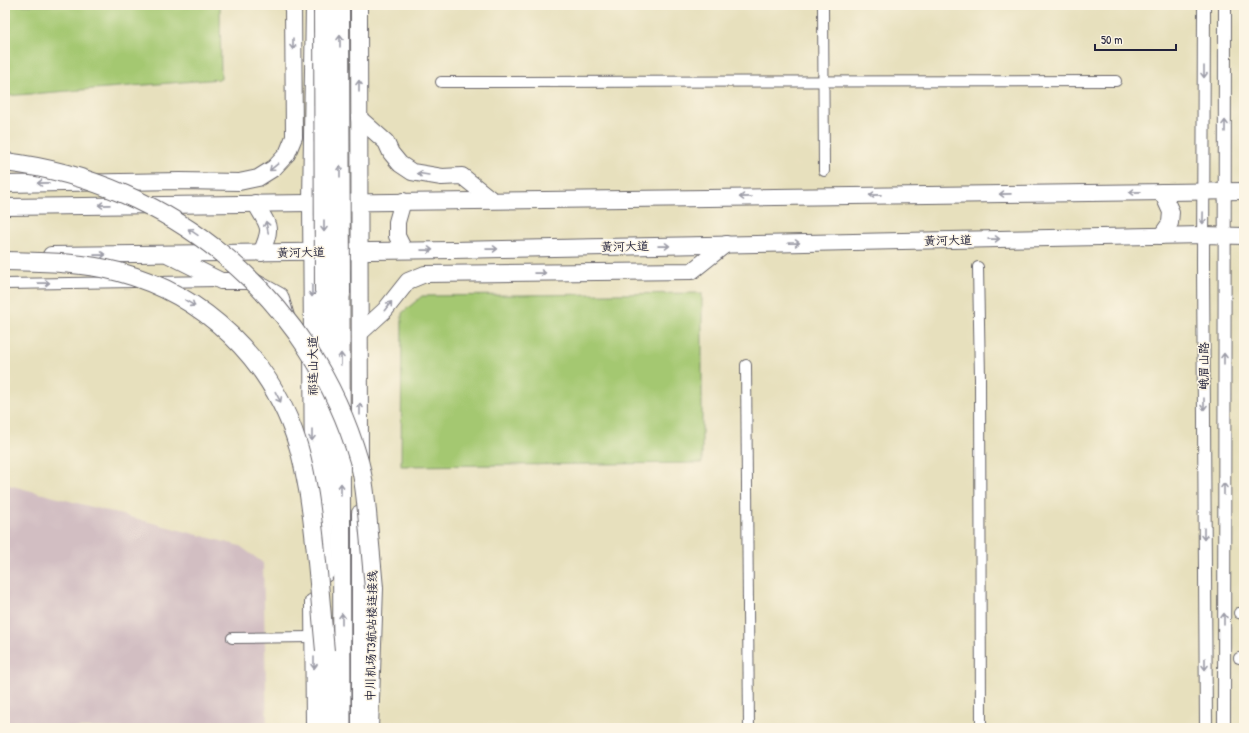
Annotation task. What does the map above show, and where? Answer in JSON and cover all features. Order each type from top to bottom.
[{"type":"highway","points":[[323,5],[326,728]]},
{"type":"highway","points":[[340,5],[342,728]]},
{"type":"highway","name":"中川机场T3航站楼连接线","points":[[5,162],[44,168],[95,182],[144,203],[172,218],[211,244],[250,279],[286,318],[313,356],[335,397],[344,418],[365,485],[374,588],[369,728]]},
{"type":"highway","points":[[5,261],[79,264],[118,271],[150,282],[174,293],[208,315],[224,328],[252,357],[268,379],[284,408],[296,439],[304,466],[314,526],[325,651]]},
{"type":"main road","points":[[5,184],[180,181],[239,182],[258,178],[274,168],[287,154],[294,137],[293,5]]},
{"type":"main road","name":"祁连山大道","points":[[314,5],[311,202],[314,728]]},
{"type":"main road","points":[[359,5],[360,728]]},
{"type":"main road","points":[[359,118],[386,142],[391,154],[400,164],[412,172],[442,177],[462,176],[492,200]]},
{"type":"main road","points":[[180,181],[231,204]]},
{"type":"main road","points":[[5,207],[1244,191]]},
{"type":"main road","points":[[1161,236],[1170,224],[1171,212],[1162,192]]},
{"type":"main road","points":[[403,201],[397,222],[397,236],[404,250]]},
{"type":"main road","points":[[255,203],[268,226],[268,236],[261,253]]},
{"type":"main road","name":"黄河大道","points":[[5,256],[453,250],[1161,236],[1244,236]]},
{"type":"main road","points":[[360,333],[386,310],[408,281],[425,274],[692,271],[726,244]]},
{"type":"main road","points":[[453,250],[487,274]]},
{"type":"main road","points":[[166,254],[221,281],[253,281],[280,296],[289,328]]},
{"type":"street","points":[[823,5],[824,171]]},
{"type":"street","name":"峨眉山路","points":[[1204,5],[1203,236],[1206,728]]},
{"type":"street","name":"峨眉山路","points":[[1224,728],[1225,5]]},
{"type":"street","points":[[441,82],[1116,82]]},
{"type":"street","points":[[978,267],[980,378],[981,728]]},
{"type":"street","points":[[5,284],[221,281]]},
{"type":"street","points":[[746,365],[749,728]]},
{"type":"street","points":[[232,638],[313,637]]},
{"type":"shaded area","points":[[5,484],[240,546],[263,563],[267,728],[5,728]]},
{"type":"green space","points":[[5,5],[220,5],[221,79],[5,96]]},
{"type":"green space","points":[[702,293],[702,463],[401,466],[402,313],[422,296]]}]
